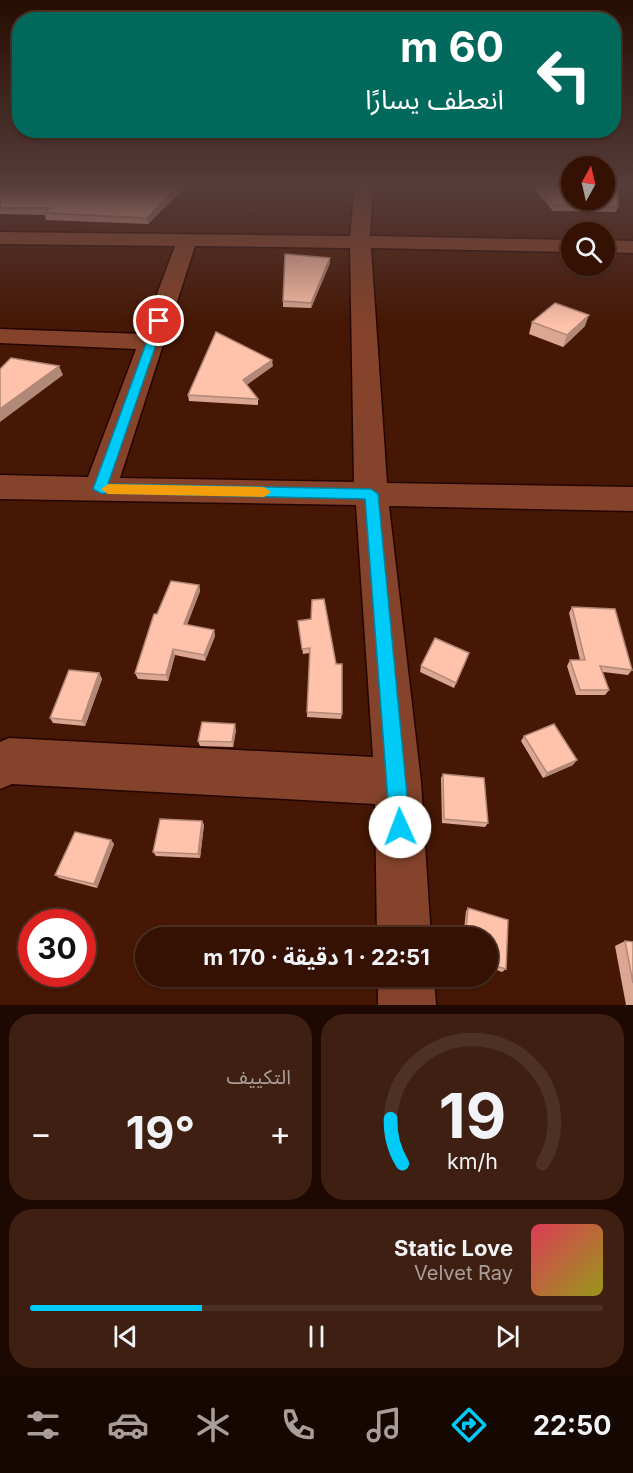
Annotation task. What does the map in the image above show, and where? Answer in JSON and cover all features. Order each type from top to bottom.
[{"type":"street","points":[[361,232],[371,494],[398,782],[404,927]]},
{"type":"street","points":[[0,238],[561,246]]},
{"type":"street","points":[[100,489],[187,240]]},
{"type":"street","points":[[615,246],[633,247]]},
{"type":"street","points":[[0,336],[152,342]]},
{"type":"street","points":[[0,487],[633,499]]},
{"type":"street","points":[[0,766],[9,760],[398,782]]},
{"type":"street","points":[[406,987],[407,1005]]},
{"type":"building","points":[[285,254],[330,258],[311,303],[283,301]]},
{"type":"building","points":[[555,303],[589,315],[567,335],[532,322]]},
{"type":"building","points":[[216,332],[272,360],[243,380],[258,399],[188,395]]},
{"type":"building","points":[[11,358],[59,366],[0,409],[0,369]]},
{"type":"building","points":[[171,581],[199,585],[184,624],[214,630],[204,655],[173,649],[166,675],[135,673],[154,614],[157,614]]},
{"type":"building","points":[[324,599],[336,664],[342,664],[342,714],[307,712],[310,648],[302,649],[298,621],[311,619],[312,600]]},
{"type":"building","points":[[572,607],[615,609],[632,670],[600,666],[609,690],[580,690],[570,660],[585,660]]},
{"type":"building","points":[[435,638],[469,653],[456,683],[421,666]]},
{"type":"building","points":[[69,670],[99,673],[82,721],[50,718]]},
{"type":"building","points":[[202,722],[235,724],[232,742],[198,741]]},
{"type":"building","points":[[554,724],[577,760],[547,773],[524,736]]},
{"type":"building","points":[[443,774],[484,778],[488,823],[444,819]]},
{"type":"building","points":[[160,819],[202,821],[198,854],[153,852]]},
{"type":"building","points":[[75,832],[111,840],[94,884],[55,875]]},
{"type":"building","points":[[468,908],[508,920],[506,969],[498,967],[498,927],[466,927]]},
{"type":"building","points":[[625,941],[633,942],[633,983]]},
{"type":"slow traffic","points":[[108,489],[264,492]]},
{"type":"route","points":[[159,321],[100,489],[371,494],[398,782],[400,827]]}]
